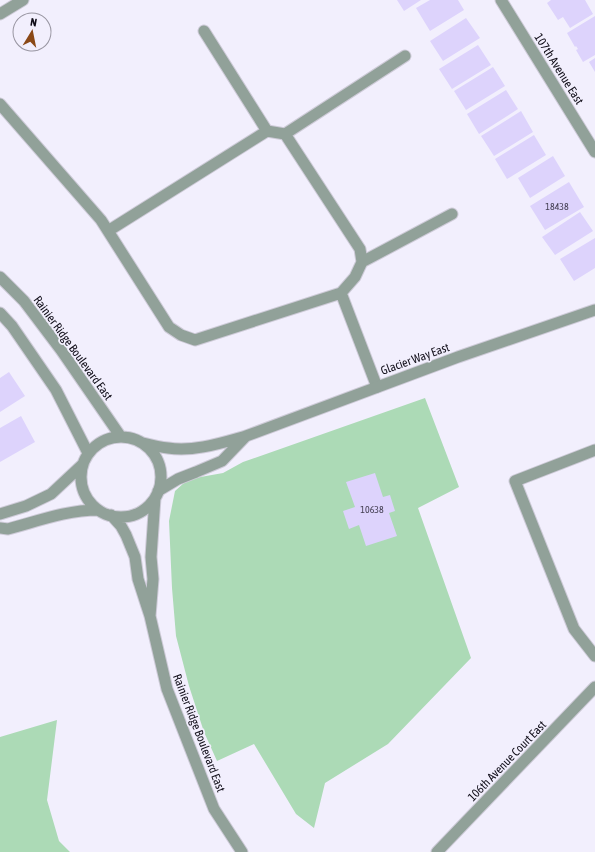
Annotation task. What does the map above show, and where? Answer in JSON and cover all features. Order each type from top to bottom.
[{"type":"street","points":[[0,14],[23,0]]},
{"type":"street","name":"107th Avenue East","points":[[501,0],[595,152]]},
{"type":"street","points":[[204,31],[267,131]]},
{"type":"street","points":[[108,231],[267,131],[285,134],[405,56]]},
{"type":"street","points":[[0,104],[101,220],[169,327],[181,335],[196,340],[341,293],[355,277],[362,262],[360,249],[285,134]]},
{"type":"street","points":[[362,262],[452,214]]},
{"type":"street","name":"Rainier Ridge Boulevard East","points":[[0,277],[24,301],[61,350],[121,437]]},
{"type":"street","points":[[341,293],[377,386]]},
{"type":"street","name":"Glacier Way East","points":[[142,443],[169,448],[213,446],[246,436],[458,357],[595,310]]},
{"type":"street","points":[[0,313],[12,326],[56,390],[88,453]]},
{"type":"street","name":"Glacier Way East","points":[[157,494],[178,479],[222,461],[246,436]]},
{"type":"street","points":[[0,514],[26,506],[51,494],[82,465],[88,453],[97,444],[109,438],[132,438],[142,443],[152,452],[159,464],[161,477],[157,494],[147,507],[136,514],[123,516],[111,515],[98,510],[89,501],[83,490],[81,478],[82,465]]},
{"type":"street","points":[[595,450],[515,481],[574,629],[595,656]]},
{"type":"street","name":"Rainier Ridge Boulevard East","points":[[150,616],[153,579],[152,557],[157,494]]},
{"type":"street","points":[[0,528],[8,529],[66,513],[98,510]]},
{"type":"street","name":"Rainier Ridge Boulevard East","points":[[111,515],[126,535],[134,557],[138,579],[150,616],[167,689],[172,703],[214,809],[242,852]]},
{"type":"street","name":"106th Avenue Court East","points":[[437,852],[595,687]]},
{"type":"green space","points":[[425,398],[459,487],[418,508],[471,658],[388,744],[325,783],[314,828],[296,814],[254,744],[217,761],[204,732],[189,686],[176,636],[169,521],[175,491],[185,482],[195,478],[223,473],[243,462]]},
{"type":"green space","points":[[57,720],[47,800],[59,841],[70,852],[0,852],[0,737]]},
{"type":"building","points":[[397,0],[421,0],[404,11]]},
{"type":"building","points":[[430,0],[458,0],[464,10],[430,31],[416,8]]},
{"type":"building","points":[[551,0],[585,0],[593,14],[570,28],[563,17],[558,20],[547,3]]},
{"type":"building","points":[[595,16],[595,55],[583,62],[576,50],[578,49],[576,46],[575,47],[567,33]]},
{"type":"building","points":[[466,18],[480,38],[443,61],[430,41]]},
{"type":"building","points":[[478,45],[491,65],[452,89],[439,69]]},
{"type":"building","points":[[595,58],[595,72],[589,62]]},
{"type":"building","points":[[493,67],[505,86],[466,110],[454,91]]},
{"type":"building","points":[[506,90],[518,109],[479,134],[467,114]]},
{"type":"building","points":[[521,111],[533,132],[494,156],[481,136]]},
{"type":"building","points":[[534,135],[546,155],[507,179],[495,159]]},
{"type":"building","points":[[553,156],[565,176],[530,198],[518,178]]},
{"type":"building","points":[[569,182],[584,207],[545,230],[530,206]]},
{"type":"building","points":[[580,212],[593,231],[555,255],[542,237]]},
{"type":"building","points":[[595,238],[595,268],[574,281],[560,259]]},
{"type":"building","points":[[9,372],[25,396],[0,412],[0,378]]},
{"type":"building","points":[[21,416],[35,442],[0,462],[0,428]]},
{"type":"building","points":[[375,473],[383,497],[390,495],[395,511],[389,513],[397,536],[366,546],[359,525],[349,529],[343,511],[355,507],[346,482]]}]
